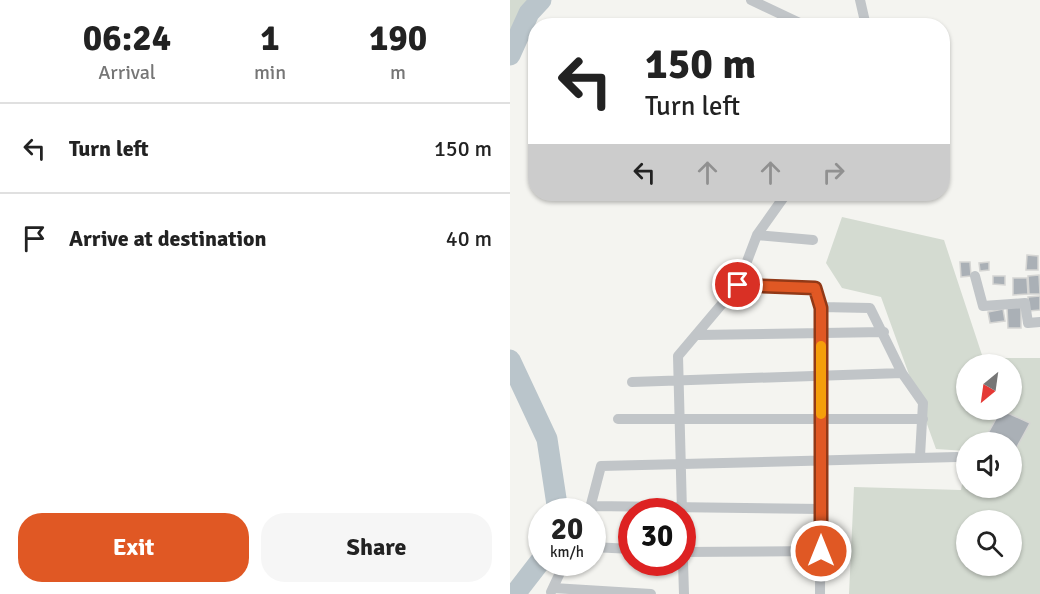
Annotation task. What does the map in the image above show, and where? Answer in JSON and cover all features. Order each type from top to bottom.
[{"type":"street","points":[[751,0],[789,18]]},
{"type":"street","points":[[860,0],[864,18]]},
{"type":"street","points":[[682,498],[678,356],[738,285],[757,235],[781,201]]},
{"type":"street","points":[[757,235],[813,240]]},
{"type":"street","points":[[975,276],[983,306],[1025,303],[1028,323],[1040,322]]},
{"type":"street","points":[[738,285],[815,288],[821,308],[820,594]]},
{"type":"street","points":[[821,308],[870,308],[884,332],[902,373],[923,403],[920,456]]},
{"type":"street","points":[[698,335],[884,332]]},
{"type":"street","points":[[632,382],[902,373]]},
{"type":"street","points":[[618,419],[821,417],[923,419]]},
{"type":"street","points":[[594,498],[602,466],[681,466],[920,456],[956,457]]},
{"type":"street","points":[[696,510],[821,509]]},
{"type":"street","points":[[696,552],[821,551]]},
{"type":"street","points":[[558,576],[551,591],[651,594]]},
{"type":"street","points":[[684,576],[684,594]]},
{"type":"shaded area","points":[[510,0],[541,0],[528,14],[510,57]]},
{"type":"shaded area","points":[[842,217],[944,240],[982,354],[956,354],[956,420],[1022,420],[1022,358],[1040,358],[1040,594],[849,594],[854,487],[956,490],[956,498],[1022,498],[1022,432],[956,432],[956,450],[936,449],[881,297],[842,288],[826,263]]},
{"type":"building","points":[[1027,255],[1038,256],[1038,270],[1026,270]]},
{"type":"building","points":[[960,262],[970,262],[971,276],[961,277]]},
{"type":"building","points":[[989,262],[989,270],[980,271],[979,263]]},
{"type":"building","points":[[1039,275],[1040,294],[1029,294],[1028,276]]},
{"type":"building","points":[[993,276],[1005,276],[1005,285],[993,284]]},
{"type":"building","points":[[1013,278],[1027,278],[1028,294],[1013,295]]},
{"type":"building","points":[[1040,296],[1040,310],[1029,311],[1028,297]]},
{"type":"building","points":[[1007,307],[1021,307],[1021,328],[1008,328]]},
{"type":"building","points":[[1003,309],[1005,321],[990,323],[988,312]]},
{"type":"building","points":[[1022,419],[1030,423],[1022,438],[1022,432],[989,432],[995,420]]},
{"type":"waterway","points":[[510,55],[529,13],[541,0]]},
{"type":"waterway","points":[[510,360],[547,439],[556,498]]},
{"type":"waterway","points":[[515,594],[529,576]]},
{"type":"slow traffic","points":[[821,346],[821,414]]},
{"type":"route","points":[[738,285],[815,288],[821,308],[821,551]]}]
